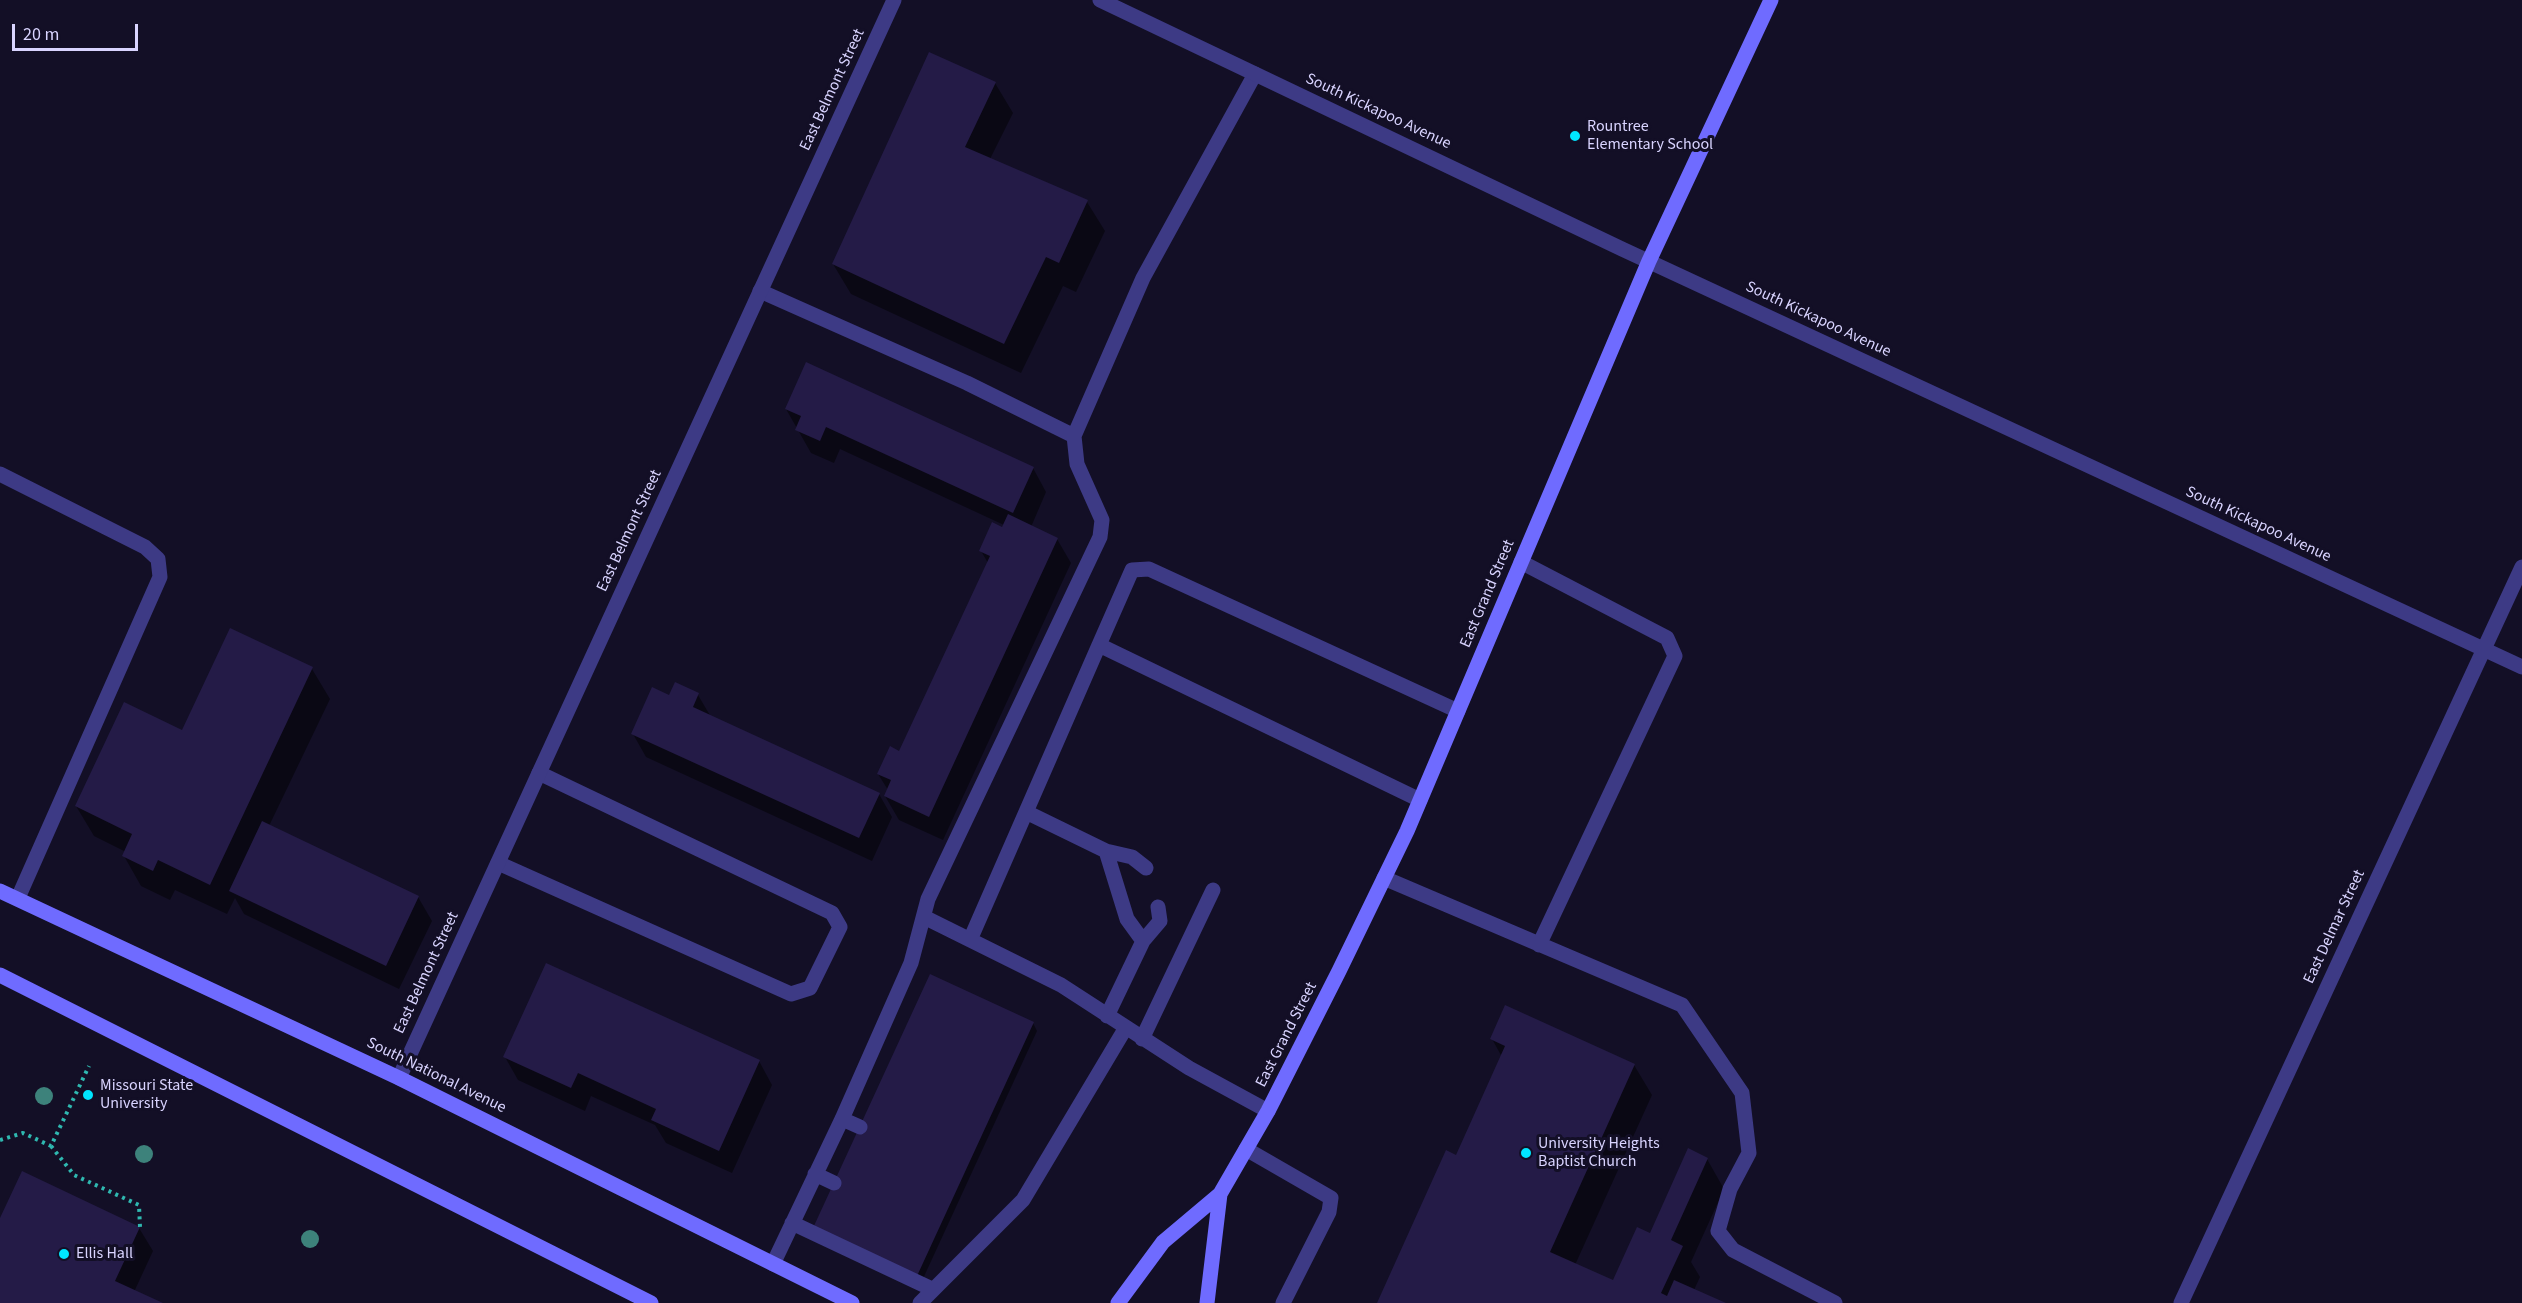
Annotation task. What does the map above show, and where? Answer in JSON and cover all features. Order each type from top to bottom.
[{"type":"main road","name":"East Grand Street","points":[[1118,1303],[1162,1242],[1220,1194],[1268,1111],[1384,878],[1420,800],[1649,261],[1771,0]]},
{"type":"main road","name":"South National Avenue","points":[[0,891],[399,1078],[852,1303]]},
{"type":"main road","points":[[0,975],[651,1303]]},
{"type":"main road","name":"East Grand Street","points":[[1207,1303],[1220,1194]]},
{"type":"street","name":"East Belmont Street","points":[[399,1078],[894,0]]},
{"type":"street","name":"South Kickapoo Avenue","points":[[1100,0],[1649,261],[2522,668]]},
{"type":"street","points":[[773,1264],[842,1119],[911,963],[928,899],[1100,537],[1101,520],[1077,464],[1074,436],[1143,278],[1255,74]]},
{"type":"street","points":[[760,291],[966,383],[1074,436]]},
{"type":"street","points":[[0,474],[145,546],[159,559],[160,577],[18,898]]},
{"type":"street","points":[[1521,562],[1667,638],[1675,656],[1539,945]]},
{"type":"street","name":"East Delmar Street","points":[[2181,1303],[2522,567]]},
{"type":"street","points":[[970,940],[1132,570],[1149,569],[1458,711]]},
{"type":"street","points":[[1099,645],[1420,800]]},
{"type":"street","points":[[498,863],[792,994],[810,988],[840,927],[832,913],[539,773]]},
{"type":"street","points":[[1026,812],[1106,851],[1132,856],[1146,868]]},
{"type":"street","points":[[1106,851],[1127,919],[1143,941]]},
{"type":"street","points":[[1384,878],[1682,1005],[1742,1093],[1749,1153],[1730,1189],[1718,1230],[1733,1250],[1834,1303]]},
{"type":"street","points":[[1142,1039],[1214,890]]},
{"type":"street","points":[[1107,1016],[1143,941],[1160,921],[1158,907]]},
{"type":"street","points":[[924,917],[1061,985],[1125,1029],[1268,1111]]},
{"type":"street","points":[[920,1303],[1023,1200],[1125,1029]]},
{"type":"street","points":[[842,1119],[860,1126]]},
{"type":"street","points":[[1246,1149],[1331,1198],[1329,1212],[1283,1303]]},
{"type":"street","points":[[815,1174],[834,1183]]},
{"type":"street","points":[[792,1223],[932,1289]]},
{"type":"path","points":[[51,1146],[89,1066]]},
{"type":"path","points":[[0,1140],[23,1133],[51,1146],[74,1175],[139,1205],[140,1227]]},
{"type":"building","points":[[929,52],[996,82],[965,147],[1088,200],[1059,263],[1046,257],[1004,344],[832,264]]},
{"type":"building","points":[[806,362],[1034,467],[1013,513],[826,427],[820,441],[795,430],[801,416],[785,409]]},
{"type":"building","points":[[1008,514],[1058,538],[929,817],[884,796],[891,780],[877,774],[890,746],[899,751],[990,556],[979,551],[992,522],[1002,527]]},
{"type":"building","points":[[230,628],[313,667],[210,885],[158,860],[153,871],[122,856],[132,834],[75,806],[124,702],[182,730]]},
{"type":"building","points":[[675,682],[699,693],[693,707],[880,793],[859,838],[631,734],[652,687],[669,695]]},
{"type":"building","points":[[262,821],[419,896],[386,966],[229,891]]},
{"type":"building","points":[[546,963],[760,1060],[719,1151],[651,1120],[656,1109],[578,1073],[571,1088],[503,1057]]},
{"type":"building","points":[[930,974],[1034,1022],[917,1276],[813,1228]]},
{"type":"building","name":"University Heights Baptist Church","points":[[1505,1005],[1635,1064],[1550,1252],[1613,1280],[1637,1227],[1650,1233],[1688,1148],[1708,1158],[1671,1240],[1683,1246],[1661,1293],[1667,1296],[1674,1280],[1726,1303],[1377,1303],[1446,1150],[1456,1155],[1505,1046],[1490,1039]]},
{"type":"building","name":"Ellis Hall","points":[[22,1171],[140,1227],[115,1281],[163,1303],[0,1303],[0,1218]]},
{"type":"place","name":"Rountree Elementary School","points":[[1575,136]]},
{"type":"place","name":"Missouri State University","points":[[88,1095]]},
{"type":"place","name":"University Heights Baptist Church","points":[[1526,1153]]},
{"type":"place","name":"Ellis Hall","points":[[64,1254]]}]
